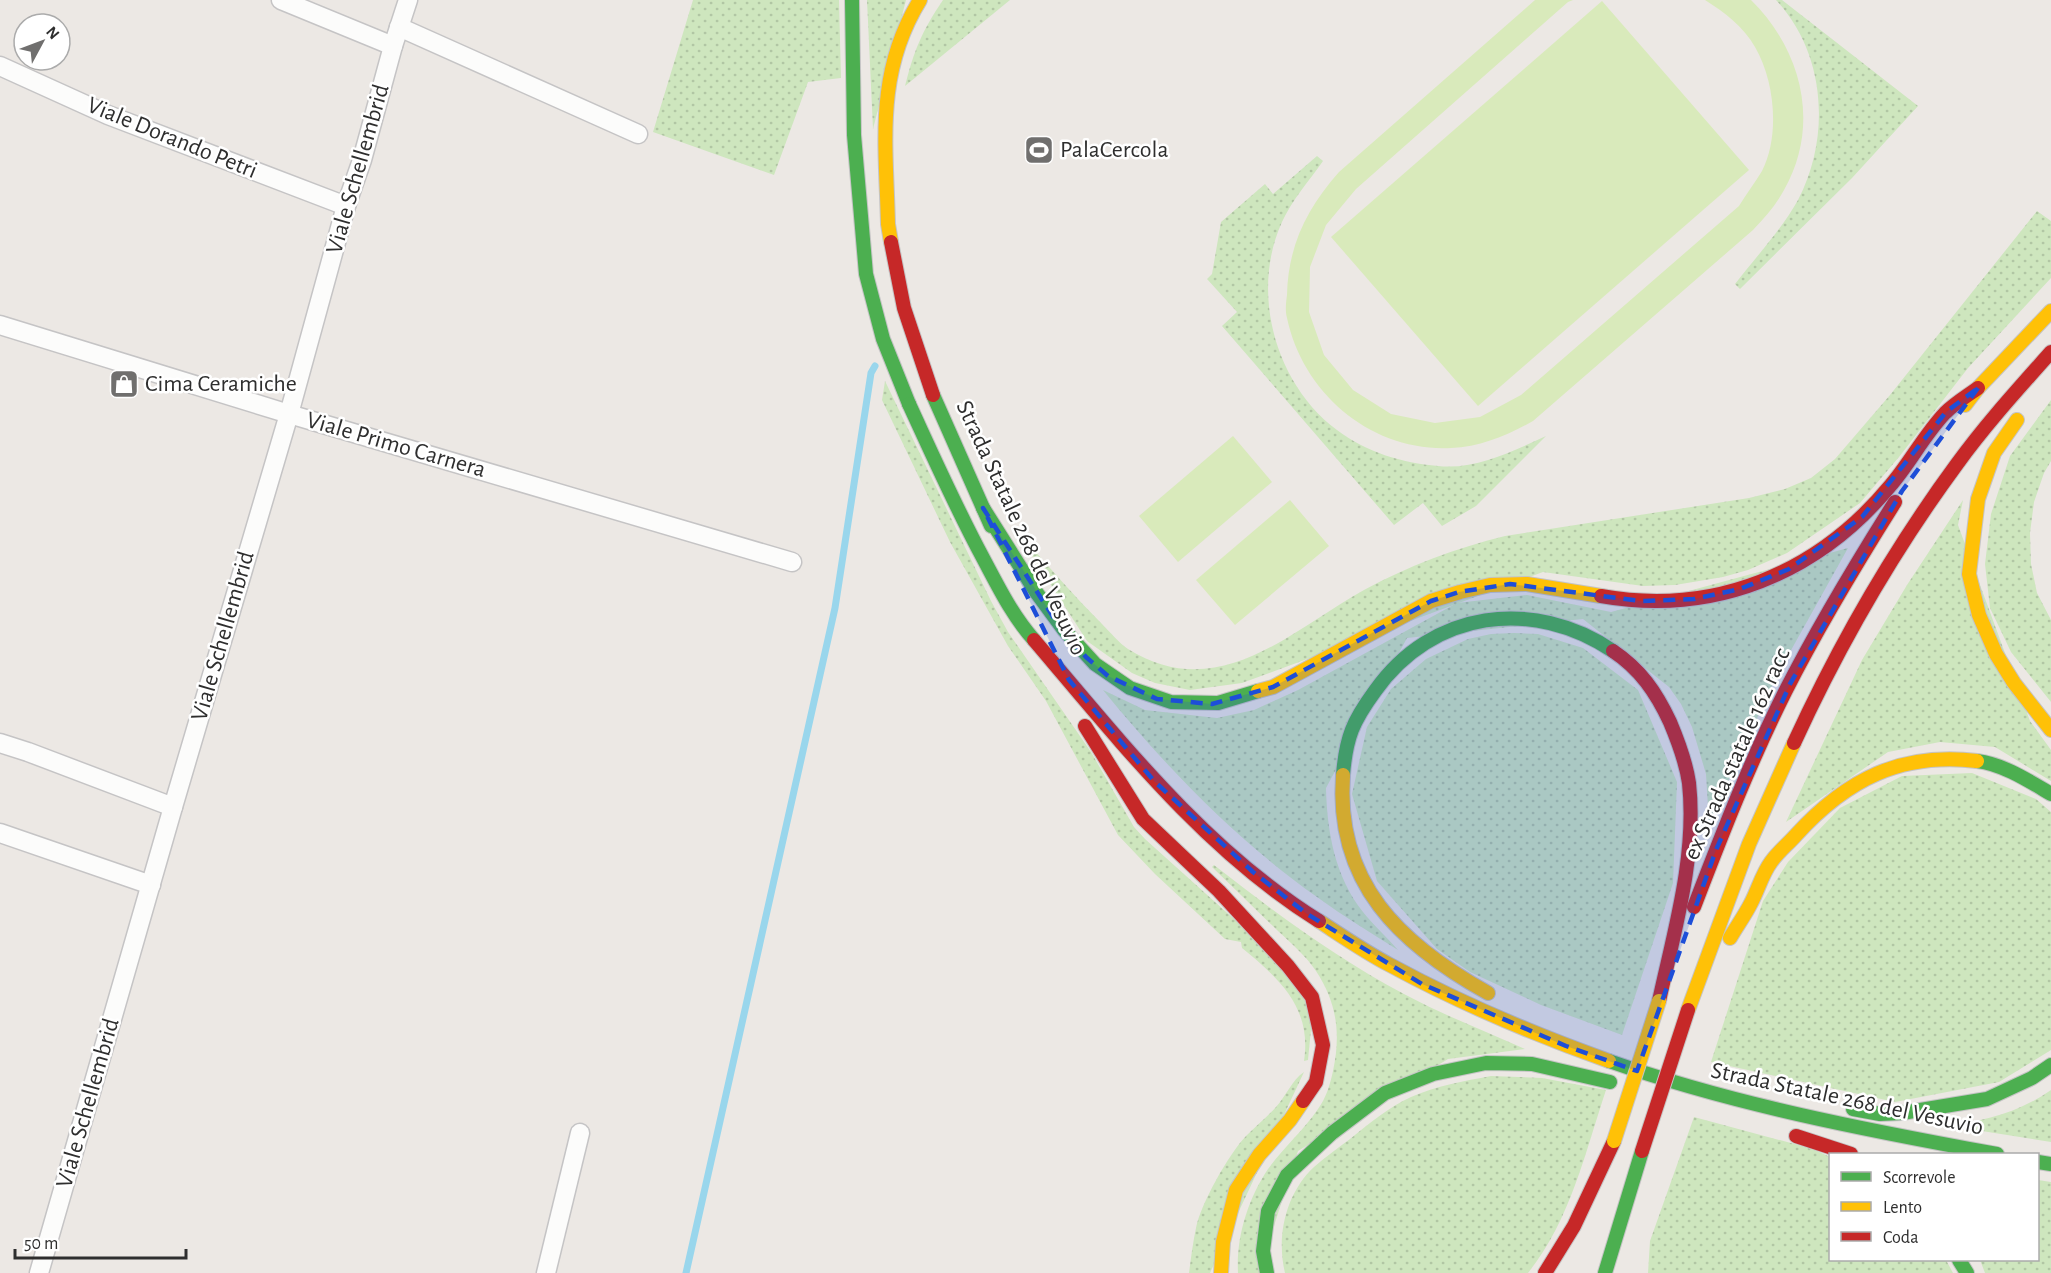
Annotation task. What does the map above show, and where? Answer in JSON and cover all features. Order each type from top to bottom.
[{"type":"main road","name":"Strada Statale 268 del Vesuvio","points":[[852,0],[854,135],[866,274],[883,339],[909,404],[969,532],[1014,616],[1154,781],[1253,872],[1306,914],[1422,984],[1490,1016],[1610,1063],[1741,1102],[1834,1124],[1986,1153]]},
{"type":"main road","name":"Strada Statale 268 del Vesuvio","points":[[920,0],[907,21],[890,70],[885,116],[888,224],[904,308],[933,394],[1030,608]]},
{"type":"main road","name":"ex Strada statale 162 racc","points":[[1587,1229],[1659,1001],[1716,850],[1755,757],[1790,684],[1846,581],[1902,491],[1978,388],[2051,309]]},
{"type":"main road","name":"ex Strada statale 162 racc","points":[[1605,1273],[1688,1010],[1750,843],[1777,778],[1840,649],[1925,509],[1986,427],[2051,352]]},
{"type":"main road","points":[[983,508],[1061,629],[1086,657],[1108,676],[1132,690],[1157,699],[1180,704],[1212,704],[1252,696],[1431,601],[1483,586],[1510,584],[1580,591],[1641,601],[1694,599],[1740,589],[1779,573],[1825,547],[1862,517],[1891,485],[1946,412],[1978,388]]},
{"type":"main road","points":[[2026,409],[1994,453],[1978,499],[1969,574],[1979,615],[1996,654],[2014,683],[2051,730]]},
{"type":"main road","points":[[1014,616],[1143,819],[1220,891],[1288,966],[1312,997],[1323,1046],[1316,1082],[1290,1120],[1259,1155],[1236,1190],[1223,1242],[1221,1273]]},
{"type":"main road","points":[[1502,999],[1454,975],[1422,951],[1377,904],[1361,875],[1346,838],[1341,804],[1341,771],[1351,728],[1374,687],[1408,655],[1442,632],[1453,628],[1486,618],[1527,616],[1586,634],[1613,650],[1646,679],[1672,725],[1688,779],[1690,832],[1686,876],[1659,1001]]},
{"type":"main road","name":"Strada Statale 268 del Vesuvio","points":[[1041,628],[1069,680]]},
{"type":"main road","points":[[1688,1010],[1751,903],[1770,862],[1815,814],[1861,780],[1893,767],[1924,760],[1952,758],[1986,762],[2019,776],[2051,794]]},
{"type":"main road","points":[[1566,1031],[1610,1063]]},
{"type":"main road","points":[[1267,1273],[1263,1251],[1268,1211],[1287,1175],[1332,1133],[1385,1093],[1433,1074],[1486,1064],[1532,1064],[1590,1076],[1619,1086],[1679,1083]]},
{"type":"main road","points":[[1835,1105],[1880,1114],[1902,1113],[1987,1099],[2032,1078],[2051,1065]]},
{"type":"main road","points":[[1698,1090],[1758,1090]]},
{"type":"main road","points":[[1741,1102],[1799,1138],[1848,1153]]},
{"type":"main road","points":[[1545,1273],[1574,1226],[1614,1141]]},
{"type":"main road","points":[[1641,1201],[1642,1151]]},
{"type":"street","points":[[281,0],[393,46]]},
{"type":"street","name":"Viale Schellembrid","points":[[39,1273],[289,414],[346,206],[362,160],[408,0]]},
{"type":"street","points":[[399,27],[638,134]]},
{"type":"street","name":"Viale Dorando Petri","points":[[0,66],[108,115],[346,206]]},
{"type":"street","name":"Viale Primo Carnera","points":[[0,325],[289,414],[792,562]]},
{"type":"street","points":[[0,743],[173,807]]},
{"type":"street","points":[[0,833],[151,885]]},
{"type":"street","points":[[546,1273],[580,1133]]},
{"type":"highlighted area","points":[[1978,388],[1902,491],[1790,684],[1716,850],[1637,1071],[1566,1046],[1422,984],[1307,914],[1253,872],[1154,781],[1069,680],[983,508],[1061,629],[1086,657],[1108,676],[1157,699],[1212,704],[1273,687],[1431,601],[1459,592],[1510,584],[1641,601],[1694,599],[1740,589],[1789,569],[1862,517],[1946,412]]},
{"type":"green space","points":[[693,0],[839,0],[841,78],[808,82],[774,175],[653,132]]},
{"type":"green space","points":[[867,0],[906,0],[873,129]]},
{"type":"green space","points":[[943,0],[1010,0],[905,86],[920,41],[929,21]]},
{"type":"green space","points":[[1535,0],[1573,0],[1356,189],[1326,225],[1310,267],[1309,312],[1324,355],[1353,390],[1391,414],[1435,423],[1480,417],[1521,395],[1739,206],[1762,171],[1768,157],[1773,125],[1771,92],[1762,61],[1745,33],[1733,20],[1705,0],[1751,0],[1769,20],[1783,42],[1794,65],[1803,115],[1802,140],[1795,165],[1777,201],[1753,230],[1533,421],[1494,439],[1462,447],[1422,447],[1394,440],[1369,429],[1345,413],[1325,394],[1308,371],[1295,346],[1286,309],[1288,277],[1295,244],[1309,214],[1339,172]]},
{"type":"green space","points":[[1776,0],[1782,0],[1918,106],[1852,178],[1740,289],[1735,284],[1792,211],[1809,175],[1816,150],[1819,123],[1814,70],[1793,21]]},
{"type":"green space","points":[[1602,1],[1749,170],[1478,406],[1331,237]]},
{"type":"green space","points":[[1317,156],[1323,161],[1282,222],[1273,249],[1268,278],[1269,306],[1274,335],[1284,362],[1298,388],[1316,411],[1348,438],[1372,450],[1398,459],[1438,466],[1480,462],[1546,436],[1476,506],[1442,526],[1423,503],[1394,525],[1222,326],[1237,312],[1207,279],[1212,274],[1221,222],[1265,184],[1273,194]]},
{"type":"green space","points":[[2037,211],[2051,221],[2051,278],[1968,368],[1860,503],[1787,553],[1748,570],[1723,577],[1675,585],[1643,586],[1543,572],[1242,683],[1190,690],[1155,683],[1132,673],[1087,641],[1024,543],[1022,536],[1081,603],[1125,647],[1161,664],[1192,669],[1222,666],[1252,656],[1280,642],[1381,581],[1433,558],[1468,546],[1505,536],[1749,498],[1785,489],[1811,478],[1835,459],[1890,395]]},
{"type":"green space","points":[[885,381],[1008,632],[1091,752],[1134,827],[1291,974],[1308,1007],[1311,1029],[1308,1060],[1304,1061],[1303,1025],[1298,1010],[1280,983],[1242,948],[1241,942],[1225,939],[1155,874],[1118,835],[1046,701],[1008,646],[950,542],[882,400]]},
{"type":"green space","points":[[2051,400],[2051,461],[2044,473],[2034,502],[2030,533],[2031,564],[2037,593],[2051,620],[2051,702],[2011,652],[1990,608],[1985,564],[1991,514],[2010,456]]},
{"type":"green space","points":[[1233,436],[1272,482],[1178,562],[1139,516]]},
{"type":"green space","points":[[1290,500],[1329,546],[1235,625],[1196,580]]},
{"type":"green space","points":[[1963,500],[1958,525],[2030,721],[2051,750],[2051,781],[1995,747],[1940,742],[1888,752],[1786,822],[1862,660],[1907,585]]},
{"type":"green space","points":[[1848,548],[1776,677],[1709,823],[1706,774],[1692,727],[1681,704],[1669,687],[1583,619],[1407,638],[1326,788],[1328,821],[1339,869],[1353,898],[1363,912],[1398,950],[1327,904],[1258,851],[1203,801],[1151,747],[1103,690],[1145,710],[1217,718],[1254,710],[1298,690],[1457,603],[1527,595],[1611,612]]},
{"type":"green space","points":[[1491,634],[1538,634],[1583,648],[1638,690],[1677,782],[1673,883],[1622,1035],[1541,1005],[1470,972],[1437,949],[1377,881],[1352,794],[1367,727],[1391,689],[1426,659],[1468,639]]},
{"type":"green space","points":[[1972,773],[2036,799],[2051,812],[2051,1050],[1999,1082],[1895,1102],[1711,1062],[1763,901],[1788,862],[1840,808],[1902,776]]},
{"type":"green space","points":[[1214,865],[1306,934],[1379,980],[1434,1009],[1525,1049],[1448,1059],[1298,1151],[1259,1273],[1238,1273],[1241,1232],[1249,1206],[1268,1169],[1321,1105],[1331,1081],[1337,1032],[1329,995],[1312,965],[1212,867]]},
{"type":"green space","points":[[1304,1072],[1210,1273],[1189,1273],[1199,1218],[1217,1179],[1239,1144],[1276,1107],[1296,1079]]},
{"type":"green space","points":[[1491,1076],[1542,1078],[1606,1090],[1566,1209],[1543,1253],[1528,1273],[1285,1273],[1282,1244],[1286,1216],[1296,1189],[1314,1167],[1403,1101],[1440,1087]]},
{"type":"green space","points":[[2051,1090],[2051,1142],[1944,1125],[1973,1122],[2000,1115],[2026,1105]]},
{"type":"green space","points":[[1694,1117],[1813,1149],[1829,1157],[1829,1261],[1947,1261],[1953,1273],[1648,1273],[1650,1241]]},
{"type":"green space","points":[[2039,1180],[2051,1182],[2051,1273],[1985,1273],[1980,1261],[2039,1261]]},
{"type":"waterway","points":[[686,1273],[835,608],[871,373],[875,366]]},
{"type":"traffic: fast","points":[[852,0],[854,135],[866,274],[883,339],[909,404]]},
{"type":"traffic: fast","points":[[933,395],[991,526]]},
{"type":"traffic: fast","points":[[909,404],[973,539],[1012,611],[1034,640]]},
{"type":"traffic: fast","points":[[983,508],[1036,592],[1064,630],[1095,664],[1130,688],[1171,702],[1218,703],[1258,691]]},
{"type":"traffic: fast","points":[[1343,775],[1346,750],[1352,730],[1361,711],[1375,691],[1398,664],[1425,643],[1454,629],[1485,620],[1518,619],[1550,623],[1582,634],[1613,651]]},
{"type":"traffic: fast","points":[[1977,761],[2006,769],[2051,794]]},
{"type":"traffic: fast","points":[[1609,1061],[1704,1091],[1801,1115],[1992,1153]]},
{"type":"traffic: fast","points":[[1267,1273],[1263,1251],[1268,1211],[1287,1175],[1332,1133],[1385,1093],[1433,1074],[1486,1063],[1532,1064],[1610,1082]]},
{"type":"traffic: fast","points":[[1853,1109],[1880,1114],[1902,1113],[1987,1099],[2032,1078],[2051,1065]]},
{"type":"traffic: fast","points":[[1605,1273],[1642,1151]]},
{"type":"traffic: fast","points":[[2039,1162],[2051,1164]]},
{"type":"traffic: fast","points":[[1960,1261],[1967,1273]]},
{"type":"traffic: slow","points":[[891,242],[888,224],[886,109],[896,54],[906,27],[920,0]]},
{"type":"traffic: slow","points":[[1965,405],[1978,388],[2051,311]]},
{"type":"traffic: slow","points":[[2017,420],[1994,453],[1978,499],[1969,574],[1979,615],[1996,654],[2014,683],[2051,730]]},
{"type":"traffic: slow","points":[[1258,691],[1273,687],[1431,601],[1460,592],[1490,585],[1527,584],[1601,596]]},
{"type":"traffic: slow","points":[[1688,1010],[1749,844],[1794,743]]},
{"type":"traffic: slow","points":[[1730,938],[1774,858],[1815,815],[1835,799],[1877,774],[1900,766],[1949,759],[1977,761]]},
{"type":"traffic: slow","points":[[1343,775],[1343,813],[1350,848],[1362,879],[1380,906],[1401,931],[1456,974],[1488,993]]},
{"type":"traffic: slow","points":[[1319,921],[1381,960],[1443,992],[1525,1029],[1609,1061]]},
{"type":"traffic: slow","points":[[1614,1141],[1659,1001]]},
{"type":"traffic: slow","points":[[1221,1273],[1223,1242],[1236,1190],[1259,1155],[1290,1120],[1303,1101]]},
{"type":"traffic: jam","points":[[891,242],[904,308],[933,395]]},
{"type":"traffic: jam","points":[[1794,743],[1829,670],[1868,599],[1933,497],[1979,435],[2051,352]]},
{"type":"traffic: jam","points":[[1601,596],[1643,601],[1684,600],[1723,593],[1760,582],[1796,565],[1830,543],[1861,517],[1890,486],[1945,413],[1978,388]]},
{"type":"traffic: jam","points":[[1694,907],[1772,718],[1838,596],[1895,502]]},
{"type":"traffic: jam","points":[[1034,640],[1132,755],[1201,828],[1278,893],[1319,921]]},
{"type":"traffic: jam","points":[[1613,651],[1639,673],[1659,701],[1679,744],[1689,783],[1691,810],[1687,865],[1659,1001]]},
{"type":"traffic: jam","points":[[1085,726],[1143,819],[1219,891],[1288,966],[1312,997],[1323,1045],[1316,1082],[1303,1101]]},
{"type":"traffic: jam","points":[[1642,1151],[1688,1010]]},
{"type":"traffic: jam","points":[[1796,1136],[1848,1153]]},
{"type":"traffic: jam","points":[[1545,1273],[1574,1226],[1614,1141]]},
{"type":"place","name":"PalaCercola","points":[[1039,150]]},
{"type":"place","name":"Cima Ceramiche","points":[[124,384]]}]
